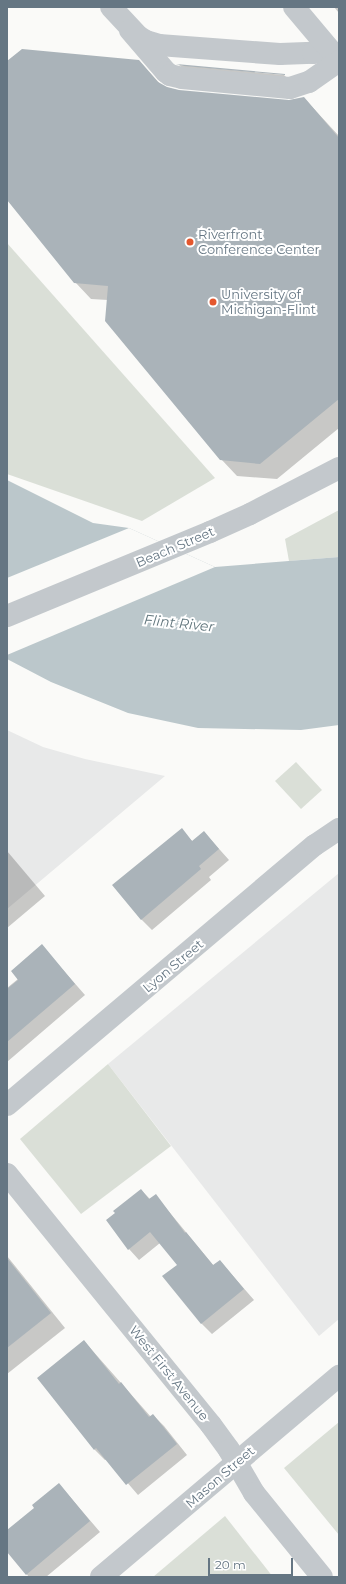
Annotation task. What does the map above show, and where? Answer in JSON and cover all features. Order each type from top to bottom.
[{"type":"street","points":[[111,7],[166,72],[170,75],[182,78],[290,88],[309,82],[335,57]]},
{"type":"street","points":[[298,12],[335,57]]},
{"type":"street","points":[[130,30],[146,41],[159,45],[280,54],[313,53],[335,57]]},
{"type":"street","name":"Beach Street","points":[[7,616],[250,514],[339,468]]},
{"type":"street","name":"Lyon Street","points":[[7,1105],[319,842],[339,829]]},
{"type":"street","name":"West First Avenue","points":[[7,1174],[211,1425],[254,1493],[322,1577]]},
{"type":"street","name":"Mason Street","points":[[101,1577],[339,1376]]},
{"type":"shaded area","points":[[7,243],[215,478],[142,521],[7,474]]},
{"type":"shaded area","points":[[339,510],[339,557],[289,561],[285,539]]},
{"type":"shaded area","points":[[7,730],[43,747],[85,759],[165,776],[7,909]]},
{"type":"shaded area","points":[[296,762],[322,790],[301,809],[275,781]]},
{"type":"shaded area","points":[[339,873],[339,1319],[319,1336],[108,1064]]},
{"type":"shaded area","points":[[108,1064],[171,1146],[81,1214],[20,1139]]},
{"type":"shaded area","points":[[339,1422],[339,1535],[284,1468]]},
{"type":"shaded area","points":[[225,1516],[273,1577],[153,1577]]},
{"type":"water","name":"Flint River","points":[[7,480],[93,523],[129,528],[215,567],[339,557],[339,725],[301,730],[198,728],[128,713],[51,682],[7,659]]},
{"type":"pier","points":[[129,528],[215,567],[7,655],[7,578]]},
{"type":"building","name":"University of Michigan-Flint","points":[[22,49],[139,60],[158,82],[167,87],[179,90],[289,100],[304,97],[339,138],[339,399],[260,464],[220,460],[105,321],[108,286],[74,283],[7,200],[7,61]]},
{"type":"building","points":[[176,64],[285,74],[285,75],[184,66]]},
{"type":"building","points":[[182,828],[192,841],[204,831],[219,849],[199,866],[201,869],[141,920],[112,885]]},
{"type":"building","points":[[42,944],[75,984],[7,1042],[7,989],[18,980],[11,971]]},
{"type":"building","points":[[141,1189],[149,1199],[156,1194],[185,1233],[186,1232],[213,1265],[220,1260],[244,1289],[201,1324],[162,1276],[177,1265],[150,1232],[128,1250],[106,1220],[115,1213],[113,1211]]},
{"type":"building","points":[[7,1258],[51,1313],[7,1348]]},
{"type":"building","points":[[84,1340],[119,1384],[121,1382],[149,1417],[153,1414],[177,1444],[126,1485],[96,1448],[94,1450],[37,1378]]},
{"type":"building","points":[[59,1483],[90,1521],[26,1575],[7,1552],[7,1530],[34,1508],[32,1505]]},
{"type":"place","name":"Riverfront Conference Center","points":[[190,242]]},
{"type":"place","name":"University of Michigan-Flint","points":[[213,302]]}]
